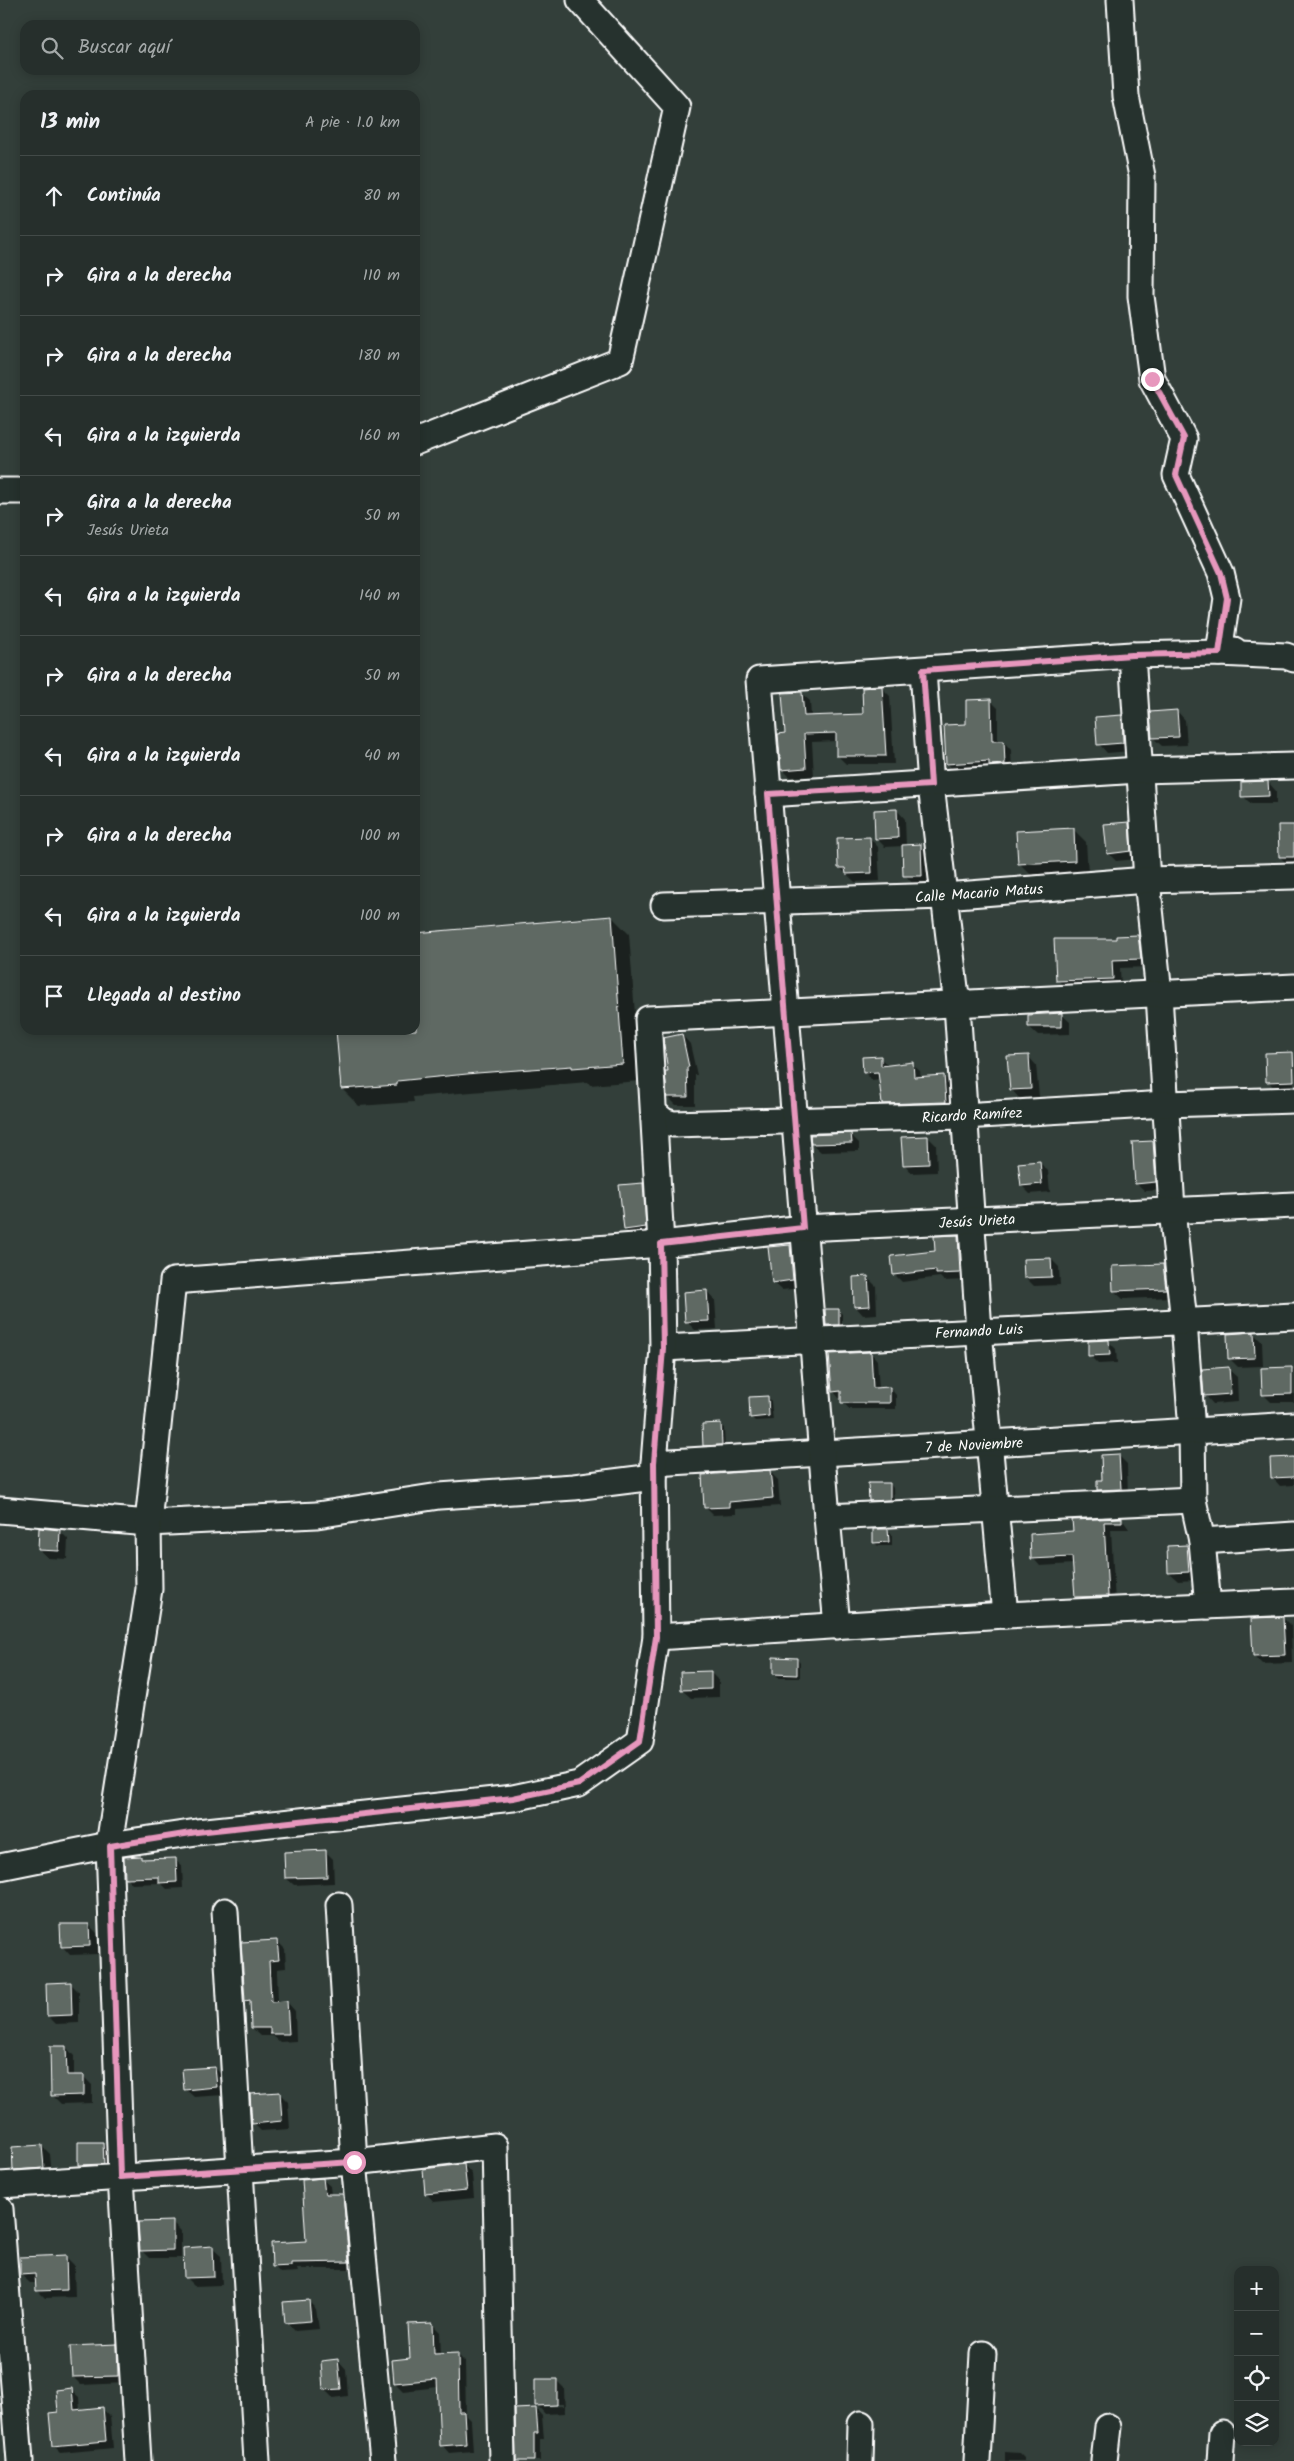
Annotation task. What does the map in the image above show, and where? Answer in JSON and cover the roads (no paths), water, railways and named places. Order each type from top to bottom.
[{"type":"street","points":[[420,440],[620,361],[677,107],[580,0]]},
{"type":"street","points":[[1120,0],[1126,96],[1142,176],[1141,296],[1152,379],[1184,438],[1176,475],[1221,573],[1227,598],[1219,653]]},
{"type":"street","points":[[0,491],[20,491]]},
{"type":"street","points":[[1219,653],[1294,641]]},
{"type":"street","points":[[837,1626],[759,680],[1132,655],[1219,653],[1286,656],[1294,660]]},
{"type":"street","points":[[1132,655],[1139,770],[1159,994],[1172,1210],[1184,1322],[1192,1431],[1193,1500],[1202,1541],[1208,1606]]},
{"type":"street","points":[[923,670],[931,785],[957,1005],[979,1331],[997,1511],[1005,1615]]},
{"type":"street","points":[[768,794],[931,785],[1139,770],[1294,766]]},
{"type":"street","name":"Calle Macario Matus","points":[[664,905],[777,903],[944,896],[1148,880],[1294,876]]},
{"type":"street","points":[[0,1867],[197,1832],[513,1798],[579,1784],[640,1741],[656,1637],[654,1470],[663,1348],[661,1244],[648,1019],[1294,987]]},
{"type":"street","name":"Ricardo Ramírez","points":[[654,1113],[664,1121],[673,1124],[963,1116],[1166,1104],[1294,1100]]},
{"type":"street","name":"Jesús Urieta","points":[[148,1523],[173,1281],[661,1244],[803,1228],[971,1222],[1294,1205]]},
{"type":"street","name":"Fernando Luis","points":[[663,1348],[1294,1316]]},
{"type":"street","name":"7 de Noviembre","points":[[0,1510],[148,1523],[317,1515],[439,1496],[574,1486],[654,1470],[822,1453],[1294,1426]]},
{"type":"street","points":[[827,1517],[997,1511],[1193,1500]]},
{"type":"street","points":[[138,2461],[120,2177],[110,1846],[149,1589],[148,1523]]},
{"type":"street","points":[[1202,1541],[1294,1535]]},
{"type":"street","points":[[656,1637],[1005,1615],[1294,1602]]},
{"type":"street","points":[[339,1905],[354,2162],[383,2461]]},
{"type":"street","points":[[225,1911],[257,2461]]},
{"type":"street","points":[[0,2185],[354,2162],[495,2146],[502,2461]]},
{"type":"street","points":[[0,2209],[20,2461]]},
{"type":"street","points":[[977,2461],[983,2354]]},
{"type":"street","points":[[860,2461],[861,2424]]},
{"type":"street","points":[[1104,2461],[1108,2427]]},
{"type":"street","points":[[1220,2461],[1222,2433]]}]
